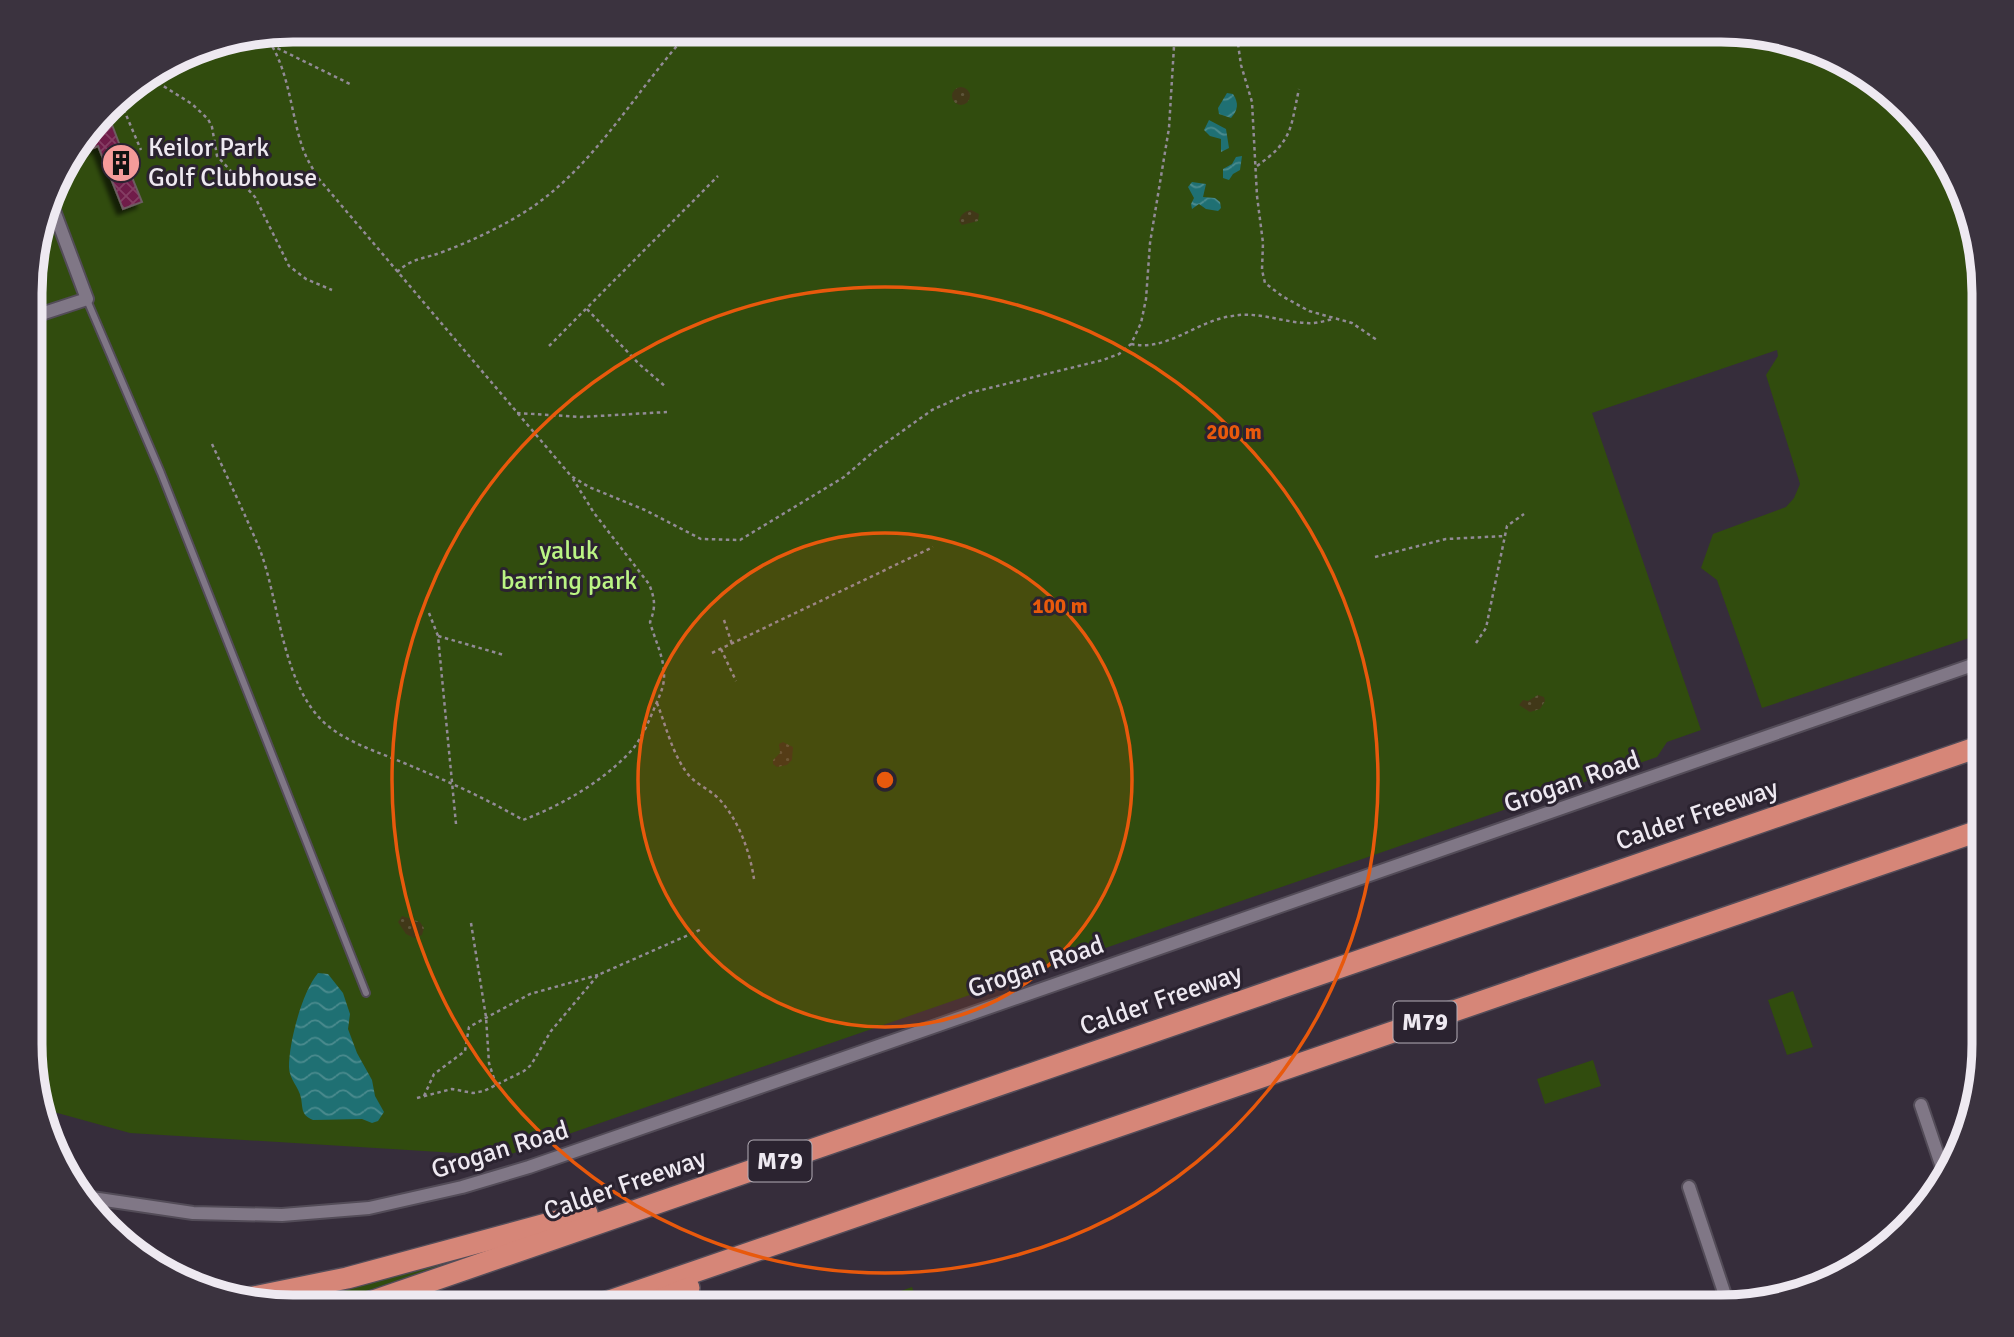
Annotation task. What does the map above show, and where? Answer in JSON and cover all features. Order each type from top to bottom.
[{"type":"highway","name":"Calder Freeway","points":[[391,1295],[1972,750]]},
{"type":"highway","name":"M79","points":[[627,1295],[1972,833]]},
{"type":"highway","points":[[271,1294],[322,1284],[566,1219],[1203,1015]]},
{"type":"highway","points":[[671,1295],[865,1214]]},
{"type":"street","points":[[42,314],[87,299],[55,213]]},
{"type":"street","name":"Grogan Road","points":[[95,1199],[193,1213],[282,1215],[369,1208],[462,1187],[821,1066],[1972,665]]},
{"type":"street","points":[[1921,1105],[1941,1164]]},
{"type":"street","points":[[1689,1187],[1725,1295]]},
{"type":"lane","points":[[87,299],[162,473],[366,993]]},
{"type":"path","points":[[397,272],[408,262],[461,245],[527,210],[554,191],[603,141],[649,77],[680,42]]},
{"type":"path","points":[[571,476],[701,539],[740,540],[844,477],[893,437],[932,410],[968,393],[1119,354],[1130,344],[1141,323],[1146,299],[1150,243],[1169,128],[1174,42]]},
{"type":"path","points":[[1238,42],[1241,65],[1252,102],[1265,283],[1309,311],[1352,323],[1377,340]]},
{"type":"path","points":[[212,444],[260,551],[291,666],[312,707],[327,725],[371,751],[451,783],[523,820],[583,789],[632,750],[657,703],[664,677],[661,653],[650,622],[655,610],[649,584],[594,513],[571,476],[319,179],[303,148],[291,97],[271,43]]},
{"type":"path","points":[[245,47],[273,46],[352,85]]},
{"type":"path","points":[[157,82],[192,104],[208,119],[217,156],[255,197],[289,266],[306,279],[332,290]]},
{"type":"path","points":[[1257,166],[1285,142],[1290,133],[1299,89]]},
{"type":"path","points":[[123,108],[141,150]]},
{"type":"path","points":[[549,346],[718,176]]},
{"type":"path","points":[[587,309],[639,364],[666,387]]},
{"type":"path","points":[[1130,344],[1144,347],[1163,344],[1206,323],[1231,316],[1256,314],[1310,324],[1334,319]]},
{"type":"path","points":[[517,413],[581,417],[667,412]]},
{"type":"path","points":[[1476,643],[1486,628],[1507,526],[1524,514]]},
{"type":"path","points":[[1374,557],[1446,539],[1505,536]]},
{"type":"path","points":[[712,653],[933,547]]},
{"type":"path","points":[[429,613],[438,636],[456,824]]},
{"type":"path","points":[[724,620],[732,643]]},
{"type":"path","points":[[438,636],[504,655]]},
{"type":"path","points":[[720,649],[736,681]]},
{"type":"path","points":[[657,703],[675,751],[688,775],[722,801],[750,853],[754,879]]},
{"type":"path","points":[[471,923],[486,1017],[489,1063],[496,1086]]},
{"type":"path","points":[[424,1096],[434,1074],[465,1051],[469,1027],[530,994],[598,975],[702,929]]},
{"type":"path","points":[[417,1098],[452,1089],[473,1093],[496,1086],[531,1065],[551,1031],[598,975]]},
{"type":"green space","name":"yaluk barring park","points":[[293,42],[1754,44],[1802,55],[1861,84],[1887,104],[1910,127],[1930,153],[1946,182],[1959,212],[1967,244],[1972,293],[1972,637],[1762,708],[1717,580],[1701,568],[1713,534],[1786,507],[1794,498],[1800,484],[1766,375],[1778,356],[1777,350],[1592,413],[1701,730],[1667,742],[1657,757],[505,1156],[130,1133],[52,1111],[44,1077],[42,293],[44,260],[55,212],[84,153],[104,127],[127,104],[153,84],[182,68],[212,55],[244,47]]},
{"type":"green space","points":[[1793,991],[1813,1047],[1787,1055],[1768,1000]]},
{"type":"green space","points":[[1593,1060],[1601,1086],[1545,1104],[1537,1079]]},
{"type":"green space","points":[[451,1258],[453,1261],[355,1295],[292,1295]]},
{"type":"green space","points":[[912,1287],[915,1295],[890,1295]]},
{"type":"sand","points":[[961,87],[967,90],[970,96],[967,102],[961,105],[955,102],[952,96],[955,90]]},
{"type":"sand","points":[[971,210],[979,214],[978,221],[962,225],[959,221],[961,217]]},
{"type":"sand","points":[[1538,695],[1544,697],[1545,701],[1540,709],[1530,712],[1519,705],[1523,700],[1528,701]]},
{"type":"sand","points":[[783,742],[793,747],[792,760],[787,765],[777,767],[773,760],[780,753],[779,744]]},
{"type":"sand","points":[[402,916],[420,922],[424,928],[422,935],[414,938],[406,934],[398,922]]},
{"type":"water","points":[[1227,93],[1233,94],[1237,103],[1231,118],[1219,114],[1218,108]]},
{"type":"water","points":[[1209,120],[1226,129],[1229,148],[1221,152],[1221,139],[1210,136],[1204,130]]},
{"type":"water","points":[[1242,156],[1240,170],[1229,180],[1223,178],[1223,169],[1232,164],[1236,157]]},
{"type":"water","points":[[1192,182],[1206,184],[1203,197],[1215,198],[1220,202],[1221,208],[1218,211],[1206,209],[1199,204],[1192,209],[1194,198],[1188,187]]},
{"type":"water","points":[[318,973],[328,974],[343,993],[350,1014],[348,1029],[384,1112],[378,1121],[313,1120],[303,1111],[300,1094],[289,1071],[290,1057],[302,1004]]},
{"type":"building","name":"Keilor Park Golf Clubhouse","points":[[111,122],[125,159],[134,156],[139,167],[129,170],[142,202],[123,209],[98,146],[94,148],[91,144],[97,141],[96,138]]},
{"type":"place","name":"Keilor Park Golf Clubhouse","points":[[121,163]]}]
